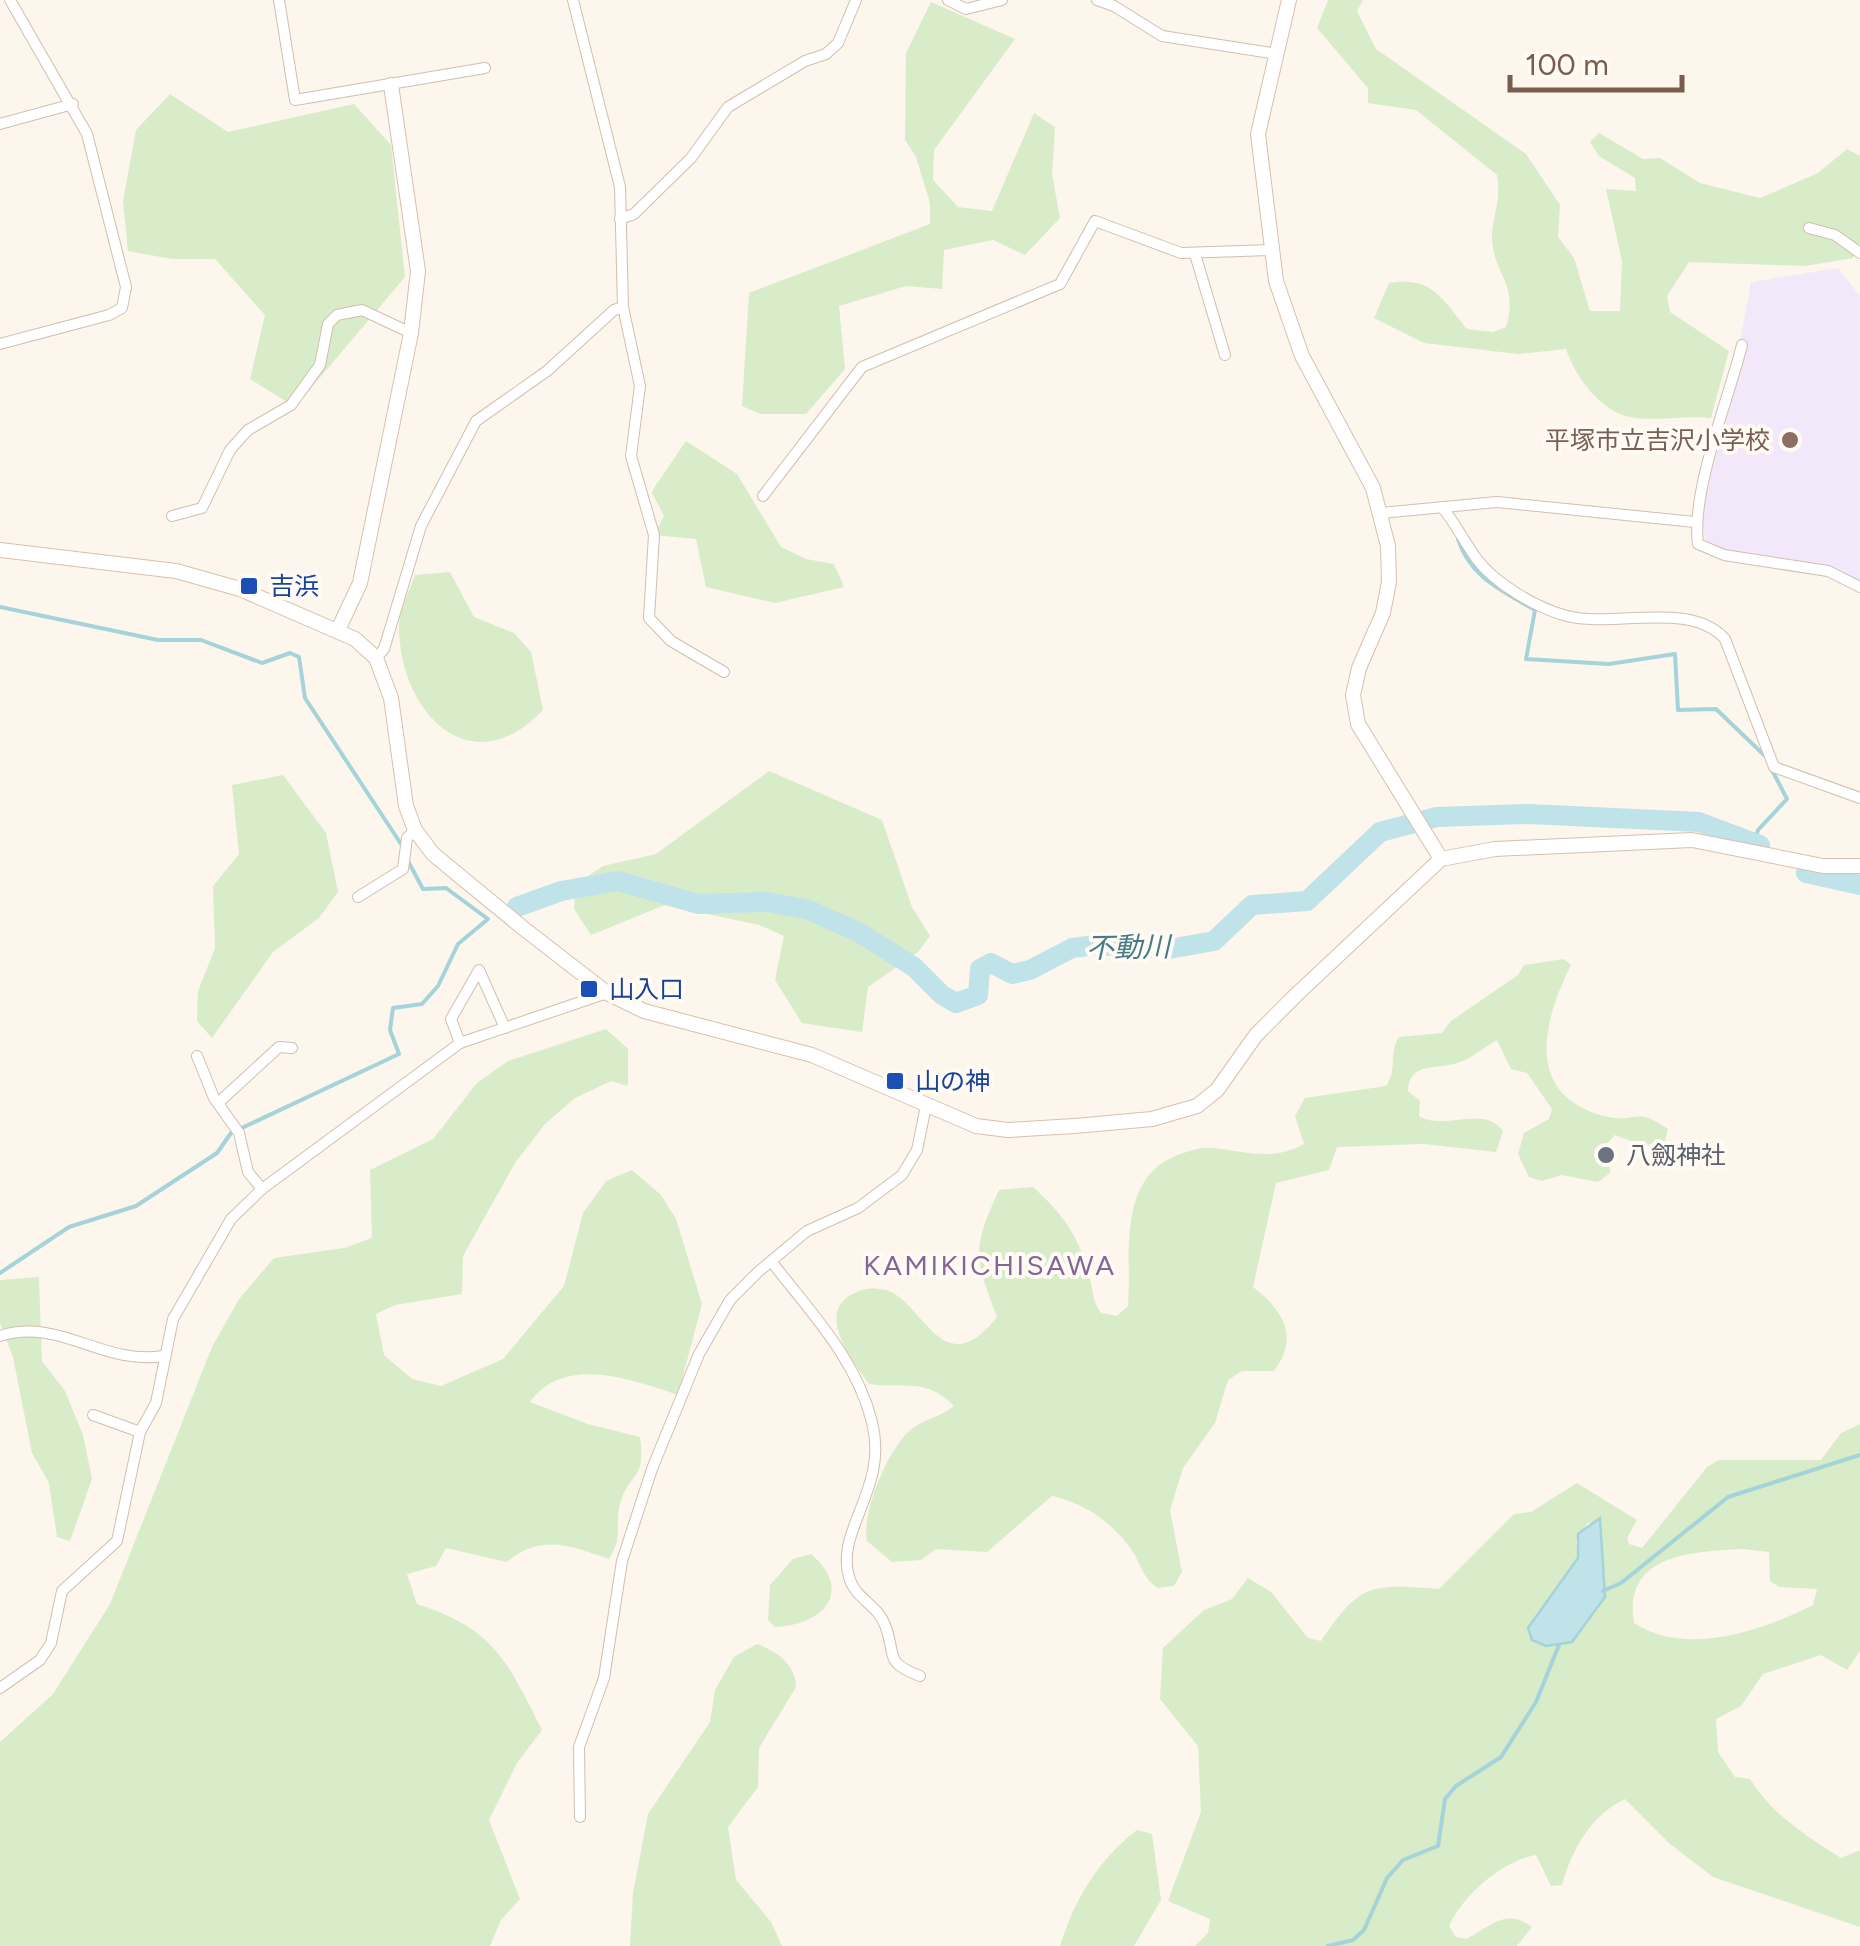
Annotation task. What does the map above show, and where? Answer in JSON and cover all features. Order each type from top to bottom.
[{"type":"street","points":[[0,344],[109,315],[122,308],[126,287],[86,134],[73,104],[10,0]]},
{"type":"street","points":[[279,0],[295,100],[485,68]]},
{"type":"street","points":[[573,0],[612,152],[624,308],[640,386],[630,456],[654,535],[649,618],[671,641],[724,672]]},
{"type":"street","points":[[620,219],[634,214],[691,158],[728,107],[805,61],[826,54],[838,42],[856,0]]},
{"type":"street","points":[[948,0],[966,9],[1002,0]]},
{"type":"street","points":[[1097,0],[1126,5],[1162,36],[1278,54]]},
{"type":"street","points":[[1289,0],[1258,134],[1271,250],[1284,311],[1302,356],[1356,450],[1381,513],[1389,582],[1383,614],[1359,668],[1353,695],[1364,741],[1441,859]]},
{"type":"street","points":[[338,630],[360,583],[410,333],[418,272],[392,86]]},
{"type":"street","points":[[0,124],[73,104]]},
{"type":"street","points":[[763,496],[862,367],[1060,284],[1095,222],[1166,250],[1195,254],[1271,250]]},
{"type":"street","points":[[1809,228],[1835,235],[1860,253]]},
{"type":"street","points":[[1195,254],[1224,355]]},
{"type":"street","points":[[376,658],[384,649],[421,526],[476,421],[515,396],[614,310],[624,308]]},
{"type":"street","points":[[172,516],[202,508],[230,450],[248,430],[291,404],[320,365],[328,324],[338,314],[362,310],[410,333]]},
{"type":"street","points":[[1742,344],[1695,522],[1698,544],[1709,551],[1828,570],[1860,587]]},
{"type":"street","points":[[1381,513],[1498,502],[1695,522]]},
{"type":"street","points":[[1442,506],[1492,575],[1547,609],[1571,617],[1673,620],[1715,628],[1725,639],[1774,767],[1860,798]]},
{"type":"street","points":[[0,550],[176,571],[240,588],[338,630],[376,658],[391,698],[406,806],[415,830],[433,854],[607,993],[644,1011],[766,1040],[812,1056],[976,1126],[1008,1130],[1152,1119],[1197,1106],[1216,1090],[1256,1036],[1296,995],[1441,859],[1491,849],[1680,840],[1823,866],[1860,866]]},
{"type":"street","points":[[358,897],[403,868],[407,838],[415,830]]},
{"type":"street","points":[[460,1043],[450,1019],[480,970],[505,1028]]},
{"type":"street","points":[[0,1688],[40,1660],[51,1643],[62,1591],[117,1541],[140,1432],[156,1403],[163,1356],[181,1302],[231,1219],[262,1189],[460,1043],[607,993]]},
{"type":"street","points":[[218,1103],[279,1047],[292,1048]]},
{"type":"street","points":[[197,1056],[218,1103],[240,1133],[244,1164],[262,1189]]},
{"type":"street","points":[[580,1818],[579,1748],[604,1678],[622,1560],[652,1469],[699,1354],[730,1300],[807,1230],[858,1208],[902,1175],[917,1150],[926,1106]]},
{"type":"street","points":[[771,1262],[850,1362],[863,1394],[878,1453],[876,1475],[848,1543],[848,1577],[855,1594],[885,1622],[890,1654],[898,1668],[920,1676]]},
{"type":"street","points":[[0,1336],[54,1332],[102,1352],[133,1359],[163,1356]]},
{"type":"street","points":[[93,1415],[140,1432]]},
{"type":"shaded area","name":"平塚市立吉沢小学校","points":[[1838,268],[1860,296],[1860,582],[1721,552],[1706,543],[1700,514],[1747,344],[1740,342],[1751,282]]},
{"type":"green space","points":[[1328,0],[1363,0],[1357,11],[1376,49],[1526,154],[1560,205],[1558,237],[1574,258],[1590,311],[1620,311],[1622,261],[1606,189],[1636,191],[1635,178],[1599,156],[1590,142],[1599,133],[1643,159],[1660,158],[1700,183],[1760,198],[1818,173],[1847,149],[1860,156],[1860,243],[1853,258],[1805,266],[1689,262],[1667,296],[1670,312],[1729,351],[1711,418],[1640,418],[1619,413],[1590,391],[1566,349],[1518,354],[1424,343],[1374,318],[1389,283],[1426,286],[1467,329],[1493,332],[1506,327],[1510,300],[1492,240],[1497,175],[1416,110],[1368,103],[1368,88],[1317,28]]},
{"type":"green space","points":[[931,2],[1015,39],[934,150],[933,180],[958,207],[992,211],[1034,113],[1055,127],[1052,174],[1060,218],[1025,255],[993,240],[944,250],[942,289],[906,286],[839,306],[845,369],[806,414],[760,414],[742,406],[749,293],[930,224],[930,203],[916,157],[905,140],[906,53]]},
{"type":"green space","points":[[170,94],[228,132],[354,104],[391,145],[405,277],[295,407],[250,379],[265,315],[215,259],[172,259],[128,251],[123,201],[136,130]]},
{"type":"green space","points":[[686,441],[737,474],[781,547],[806,559],[834,564],[844,587],[775,603],[706,587],[696,539],[654,535],[664,516],[652,493]]},
{"type":"green space","points":[[450,572],[474,617],[514,633],[531,652],[543,710],[516,732],[490,741],[465,740],[444,729],[425,710],[411,686],[402,657],[399,620],[415,575]]},
{"type":"green space","points":[[769,771],[882,820],[912,907],[930,936],[918,952],[868,987],[862,1032],[802,1023],[775,980],[784,936],[759,925],[665,905],[591,935],[574,909],[576,884],[603,866],[656,854]]},
{"type":"green space","points":[[283,775],[326,833],[338,892],[319,918],[273,952],[212,1038],[197,1021],[198,991],[215,948],[213,886],[239,854],[232,785]]},
{"type":"green space","points":[[1564,959],[1571,965],[1548,1034],[1547,1056],[1552,1076],[1563,1093],[1581,1107],[1609,1117],[1649,1118],[1668,1129],[1665,1141],[1643,1146],[1615,1135],[1608,1143],[1610,1173],[1598,1182],[1562,1175],[1542,1181],[1529,1177],[1518,1154],[1524,1133],[1549,1119],[1552,1109],[1527,1073],[1511,1069],[1497,1040],[1460,1062],[1419,1071],[1413,1075],[1408,1091],[1420,1101],[1419,1116],[1495,1123],[1503,1131],[1496,1152],[1424,1144],[1337,1147],[1329,1170],[1276,1183],[1253,1287],[1280,1315],[1285,1325],[1286,1347],[1274,1371],[1242,1371],[1228,1380],[1215,1423],[1183,1468],[1170,1510],[1182,1572],[1174,1586],[1158,1588],[1153,1584],[1123,1539],[1106,1522],[1075,1503],[1052,1496],[987,1552],[936,1549],[921,1560],[892,1562],[867,1541],[873,1497],[895,1449],[913,1428],[954,1406],[924,1388],[869,1384],[837,1327],[840,1305],[849,1296],[867,1289],[886,1290],[899,1297],[947,1342],[962,1344],[978,1336],[997,1317],[980,1266],[984,1226],[999,1190],[1033,1187],[1053,1206],[1075,1237],[1101,1313],[1117,1316],[1128,1306],[1129,1242],[1136,1200],[1158,1166],[1200,1149],[1264,1154],[1304,1144],[1295,1116],[1305,1098],[1386,1086],[1399,1037],[1442,1033],[1451,1021],[1518,975],[1524,965]]},
{"type":"green space","points":[[606,1029],[628,1049],[628,1086],[611,1081],[575,1098],[545,1124],[515,1163],[463,1256],[462,1294],[395,1305],[376,1314],[384,1355],[412,1379],[441,1386],[503,1359],[564,1286],[583,1213],[606,1181],[632,1170],[661,1195],[676,1219],[702,1304],[678,1395],[620,1378],[580,1375],[545,1387],[530,1402],[588,1424],[640,1437],[641,1462],[620,1504],[617,1537],[609,1559],[556,1545],[532,1547],[507,1562],[446,1548],[436,1566],[407,1574],[417,1604],[465,1625],[496,1650],[542,1730],[517,1763],[489,1820],[520,1899],[501,1920],[490,1946],[0,1946],[0,1742],[53,1694],[110,1604],[212,1347],[239,1299],[274,1258],[344,1248],[372,1238],[370,1170],[433,1139],[477,1083],[508,1061]]},
{"type":"green space","points":[[39,1277],[42,1361],[65,1391],[83,1435],[92,1479],[70,1541],[57,1537],[49,1483],[32,1453],[13,1357],[0,1323],[0,1280]]},
{"type":"green space","points":[[1860,1424],[1860,1651],[1847,1670],[1821,1655],[1763,1674],[1741,1706],[1716,1719],[1718,1752],[1735,1777],[1750,1779],[1779,1814],[1841,1858],[1860,1850],[1860,1927],[1713,1877],[1670,1844],[1625,1799],[1602,1814],[1584,1834],[1562,1885],[1551,1886],[1536,1855],[1523,1859],[1485,1881],[1449,1926],[1456,1937],[1466,1939],[1498,1921],[1523,1921],[1532,1927],[1517,1946],[1195,1946],[1208,1933],[1210,1919],[1168,1901],[1201,1812],[1198,1746],[1160,1699],[1163,1648],[1204,1610],[1232,1599],[1248,1578],[1271,1592],[1308,1638],[1321,1641],[1346,1608],[1369,1591],[1397,1587],[1439,1589],[1514,1514],[1531,1512],[1577,1483],[1637,1520],[1627,1538],[1629,1544],[1642,1548],[1707,1467],[1719,1460],[1821,1460],[1841,1433]],"holes":[[[1588,1523],[1601,1524],[1605,1597],[1572,1642],[1542,1609],[1578,1558],[1576,1540]],[[1742,1549],[1769,1552],[1770,1581],[1779,1587],[1817,1589],[1813,1605],[1748,1631],[1700,1639],[1655,1633],[1634,1623],[1633,1600],[1639,1583],[1650,1570],[1683,1556]]]},
{"type":"green space","points":[[811,1554],[830,1581],[828,1604],[807,1620],[775,1627],[768,1620],[770,1585],[793,1559]]},
{"type":"green space","points":[[757,1644],[784,1660],[793,1672],[796,1687],[759,1748],[758,1787],[728,1827],[736,1880],[771,1922],[782,1946],[630,1946],[633,1893],[648,1814],[710,1722],[715,1690],[734,1657]]},
{"type":"green space","points":[[1137,1830],[1152,1834],[1161,1900],[1134,1946],[1060,1946],[1090,1882],[1111,1854]]},
{"type":"water","points":[[1600,1518],[1605,1597],[1572,1642],[1546,1646],[1532,1640],[1528,1628],[1578,1558],[1578,1534]]},
{"type":"waterway","points":[[1458,539],[1479,573],[1535,610],[1526,659],[1609,664],[1675,654],[1678,710],[1716,709],[1764,755]]},
{"type":"waterway","points":[[0,607],[158,640],[201,640],[262,663],[290,653],[299,657],[305,698],[403,847]]},
{"type":"waterway","points":[[1754,842],[1758,830],[1787,799],[1771,768]]},
{"type":"waterway","name":"不動川","points":[[517,907],[561,891],[618,881],[698,904],[768,902],[809,910],[860,933],[914,967],[942,995],[956,1003],[978,995],[980,969],[991,963],[1012,974],[1030,970],[1072,948],[1096,945],[1169,949],[1214,941],[1252,905],[1307,901],[1380,832],[1437,817],[1529,814],[1699,822],[1760,845]]},
{"type":"waterway","points":[[0,1273],[69,1227],[136,1206],[217,1153],[231,1133],[399,1054],[390,1030],[393,1008],[422,1004],[438,986],[458,944],[488,919],[446,888],[423,889],[408,861]]},
{"type":"waterway","name":"不動川","points":[[1806,873],[1860,885]]},
{"type":"waterway","points":[[1603,1591],[1621,1583],[1728,1497],[1860,1455]]},
{"type":"waterway","points":[[1328,1946],[1353,1940],[1364,1930],[1387,1878],[1403,1860],[1438,1846],[1445,1799],[1456,1786],[1501,1757],[1536,1702],[1559,1645]]},
{"type":"place","name":"平塚市立吉沢小学校","points":[[1790,440]]},
{"type":"place","name":"吉浜","points":[[249,586]]},
{"type":"place","name":"山入口","points":[[589,989]]},
{"type":"place","name":"山の神","points":[[895,1081]]},
{"type":"place","name":"八劔神社","points":[[1606,1155]]},
{"type":"district","name":"KAMIKICHISAWA","points":[[990,1265]]}]
